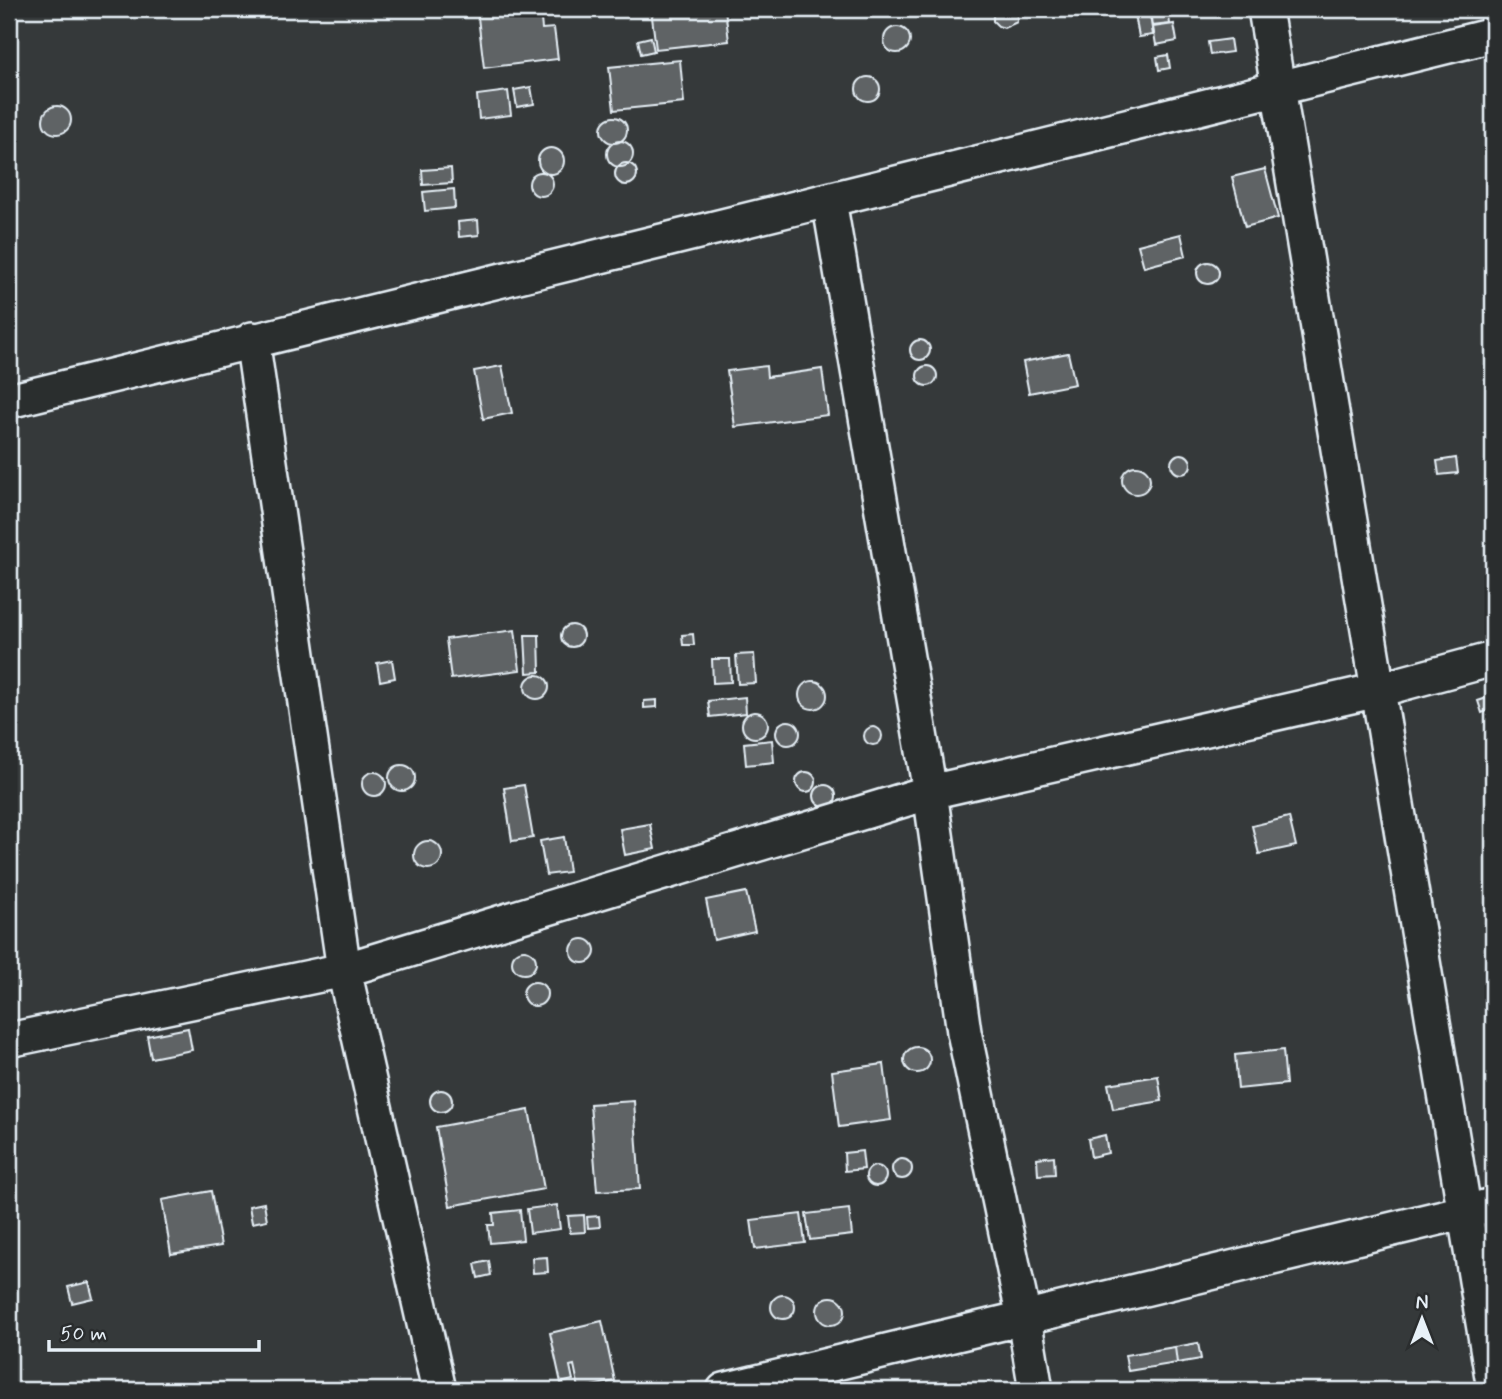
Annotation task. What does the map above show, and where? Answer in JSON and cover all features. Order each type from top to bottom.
[{"type":"street","points":[[1265,9],[1378,690],[1479,1209],[1493,1383]]},
{"type":"street","points":[[9,401],[1493,35]]},
{"type":"street","points":[[829,200],[930,792],[964,1032],[1024,1318],[1036,1390]]},
{"type":"street","points":[[252,339],[344,970],[439,1390]]},
{"type":"street","points":[[9,1040],[344,970],[930,792],[1378,690],[1493,659]]},
{"type":"street","points":[[724,1390],[1479,1209]]},
{"type":"building","points":[[477,9],[540,9],[542,29],[554,28],[558,59],[484,68]]},
{"type":"building","points":[[651,9],[725,9],[729,41],[656,49]]},
{"type":"building","points":[[993,9],[1017,9],[1017,22],[1004,28],[998,26],[993,21]]},
{"type":"building","points":[[1059,9],[1077,9],[1070,14]]},
{"type":"building","points":[[1134,9],[1149,9],[1153,35],[1139,37]]},
{"type":"building","points":[[1150,9],[1168,9],[1170,24],[1152,26]]},
{"type":"building","points":[[1174,24],[1177,41],[1156,45],[1153,27]]},
{"type":"building","points":[[897,27],[907,30],[910,40],[907,50],[897,53],[887,50],[884,40],[887,30]]},
{"type":"building","points":[[651,37],[654,51],[641,54],[638,40]]},
{"type":"building","points":[[1230,39],[1232,52],[1210,55],[1208,42]]},
{"type":"building","points":[[1168,55],[1170,68],[1159,70],[1157,57]]},
{"type":"building","points":[[680,60],[684,103],[614,110],[609,67]]},
{"type":"building","points":[[868,77],[876,81],[880,89],[876,97],[868,101],[860,97],[856,89],[860,81]]},
{"type":"building","points":[[531,87],[534,104],[517,107],[514,90]]},
{"type":"building","points":[[508,91],[511,115],[479,119],[477,95]]},
{"type":"building","points":[[57,106],[67,110],[71,120],[67,130],[57,134],[47,130],[43,120],[47,110]]},
{"type":"building","points":[[614,117],[623,121],[627,130],[623,139],[614,143],[605,139],[601,130],[605,121]]},
{"type":"building","points":[[620,141],[629,145],[633,154],[629,163],[620,167],[611,163],[607,154],[611,145]]},
{"type":"building","points":[[551,148],[560,152],[564,161],[560,170],[551,174],[542,170],[538,161],[542,152]]},
{"type":"building","points":[[622,163],[630,163],[637,170],[637,178],[630,185],[622,185],[615,178],[615,170]]},
{"type":"building","points":[[451,168],[452,183],[423,185],[422,170]]},
{"type":"building","points":[[1265,169],[1278,218],[1245,227],[1232,177]]},
{"type":"building","points":[[541,172],[549,176],[553,184],[549,192],[541,196],[533,192],[529,184],[533,176]]},
{"type":"building","points":[[454,189],[455,208],[425,211],[423,192]]},
{"type":"building","points":[[478,220],[479,235],[459,237],[458,222]]},
{"type":"building","points":[[1181,234],[1186,256],[1144,267],[1138,245]]},
{"type":"building","points":[[1208,262],[1216,265],[1219,273],[1216,281],[1208,284],[1200,281],[1197,273],[1200,265]]},
{"type":"building","points":[[916,340],[924,340],[930,350],[924,360],[916,360],[910,354],[910,346]]},
{"type":"building","points":[[1068,353],[1075,384],[1029,393],[1023,362]]},
{"type":"building","points":[[502,366],[512,413],[483,419],[474,371]]},
{"type":"building","points":[[766,366],[767,377],[822,369],[828,415],[735,427],[727,371]]},
{"type":"building","points":[[927,366],[934,369],[937,376],[934,383],[927,386],[920,383],[917,376],[920,369]]},
{"type":"building","points":[[1177,454],[1185,454],[1191,464],[1185,474],[1177,474],[1171,468],[1171,460]]},
{"type":"building","points":[[1456,458],[1458,473],[1439,475],[1437,461]]},
{"type":"building","points":[[1136,466],[1146,470],[1150,480],[1146,490],[1136,494],[1126,490],[1122,480],[1126,470]]},
{"type":"building","points":[[568,625],[576,625],[583,632],[583,640],[576,647],[568,647],[561,640],[561,632]]},
{"type":"building","points":[[515,630],[520,670],[451,679],[446,639]]},
{"type":"building","points":[[693,634],[694,645],[683,645],[682,635]]},
{"type":"building","points":[[525,635],[539,635],[540,672],[527,673]]},
{"type":"building","points":[[754,654],[756,683],[738,684],[736,655]]},
{"type":"building","points":[[712,659],[730,659],[731,682],[713,683]]},
{"type":"building","points":[[392,660],[395,678],[380,681],[377,663]]},
{"type":"building","points":[[532,675],[542,675],[549,682],[549,692],[542,699],[532,699],[525,692],[525,682]]},
{"type":"building","points":[[813,681],[823,685],[827,695],[823,705],[813,709],[803,705],[799,695],[803,685]]},
{"type":"building","points":[[1493,696],[1493,709],[1482,713],[1478,701]]},
{"type":"building","points":[[745,697],[746,713],[710,717],[708,701]]},
{"type":"building","points":[[657,700],[657,707],[644,708],[644,701]]},
{"type":"building","points":[[755,712],[764,716],[768,725],[764,734],[755,738],[746,734],[742,725],[746,716]]},
{"type":"building","points":[[788,721],[799,728],[800,733],[793,744],[788,745],[777,738],[776,733],[783,722]]},
{"type":"building","points":[[869,727],[877,727],[882,736],[880,743],[869,745],[864,740],[864,732]]},
{"type":"building","points":[[772,740],[774,762],[746,765],[744,743]]},
{"type":"building","points":[[402,765],[411,769],[415,778],[411,787],[402,791],[393,787],[389,778],[393,769]]},
{"type":"building","points":[[374,772],[383,775],[386,784],[383,793],[374,796],[365,793],[362,784],[365,775]]},
{"type":"building","points":[[802,772],[810,772],[816,782],[810,792],[802,792],[796,786],[796,778]]},
{"type":"building","points":[[524,785],[533,838],[512,841],[504,788]]},
{"type":"building","points":[[825,785],[835,792],[836,796],[829,806],[825,807],[815,800],[814,796],[821,786]]},
{"type":"building","points":[[1289,817],[1296,846],[1259,854],[1252,826]]},
{"type":"building","points":[[650,824],[655,849],[625,855],[620,829]]},
{"type":"building","points":[[564,837],[569,872],[546,875],[540,841]]},
{"type":"building","points":[[428,841],[438,845],[442,855],[438,865],[428,869],[418,865],[414,855],[418,845]]},
{"type":"building","points":[[746,892],[755,931],[714,940],[706,900]]},
{"type":"building","points":[[578,939],[588,939],[595,946],[595,956],[588,963],[578,963],[571,956],[571,946]]},
{"type":"building","points":[[524,950],[532,954],[536,962],[532,970],[524,974],[516,970],[512,962],[516,954]]},
{"type":"building","points":[[535,982],[543,986],[547,994],[543,1002],[535,1006],[527,1002],[523,994],[527,986]]},
{"type":"building","points":[[188,1028],[192,1050],[151,1058],[147,1036]]},
{"type":"building","points":[[917,1047],[926,1051],[930,1060],[926,1069],[917,1073],[908,1069],[904,1060],[908,1051]]},
{"type":"building","points":[[1283,1050],[1286,1084],[1238,1089],[1235,1055]]},
{"type":"building","points":[[884,1064],[891,1120],[839,1127],[832,1071]]},
{"type":"building","points":[[1158,1076],[1162,1101],[1113,1109],[1108,1084]]},
{"type":"building","points":[[441,1090],[449,1093],[452,1101],[449,1109],[441,1112],[433,1109],[430,1101],[433,1093]]},
{"type":"building","points":[[634,1101],[640,1189],[597,1191],[590,1104]]},
{"type":"building","points":[[529,1110],[544,1189],[450,1206],[436,1127]]},
{"type":"building","points":[[1105,1135],[1108,1153],[1091,1157],[1088,1139]]},
{"type":"building","points":[[862,1151],[864,1169],[845,1171],[844,1153]]},
{"type":"building","points":[[1054,1156],[1055,1174],[1038,1175],[1037,1158]]},
{"type":"building","points":[[902,1159],[909,1162],[912,1169],[909,1176],[902,1179],[895,1176],[892,1169],[895,1162]]},
{"type":"building","points":[[876,1166],[883,1169],[886,1176],[883,1183],[876,1186],[869,1183],[866,1176],[869,1169]]},
{"type":"building","points":[[211,1191],[221,1246],[171,1254],[162,1200]]},
{"type":"building","points":[[264,1203],[267,1220],[252,1223],[249,1206]]},
{"type":"building","points":[[557,1205],[560,1229],[530,1233],[527,1209]]},
{"type":"building","points":[[849,1209],[852,1235],[810,1240],[806,1214]]},
{"type":"building","points":[[520,1210],[523,1240],[490,1243],[488,1225],[494,1225],[493,1213]]},
{"type":"building","points":[[801,1214],[805,1243],[755,1249],[751,1220]]},
{"type":"building","points":[[584,1215],[585,1232],[570,1233],[568,1216]]},
{"type":"building","points":[[599,1216],[600,1227],[588,1228],[587,1217]]},
{"type":"building","points":[[547,1257],[548,1272],[533,1273],[532,1258]]},
{"type":"building","points":[[489,1261],[491,1275],[478,1278],[475,1264]]},
{"type":"building","points":[[89,1282],[93,1298],[72,1303],[68,1287]]},
{"type":"building","points":[[783,1295],[791,1299],[795,1307],[791,1315],[783,1319],[775,1315],[771,1307],[775,1299]]},
{"type":"building","points":[[831,1297],[841,1301],[845,1311],[841,1321],[831,1325],[821,1321],[817,1311],[821,1301]]},
{"type":"building","points":[[602,1321],[615,1381],[579,1389],[574,1365],[570,1366],[573,1380],[561,1383],[550,1333]]},
{"type":"building","points":[[1198,1343],[1201,1359],[1177,1363],[1175,1347]]},
{"type":"building","points":[[1175,1347],[1177,1363],[1128,1371],[1125,1355]]},
{"type":"building","points":[[1177,1384],[1178,1390],[1135,1390],[1135,1386]]}]
